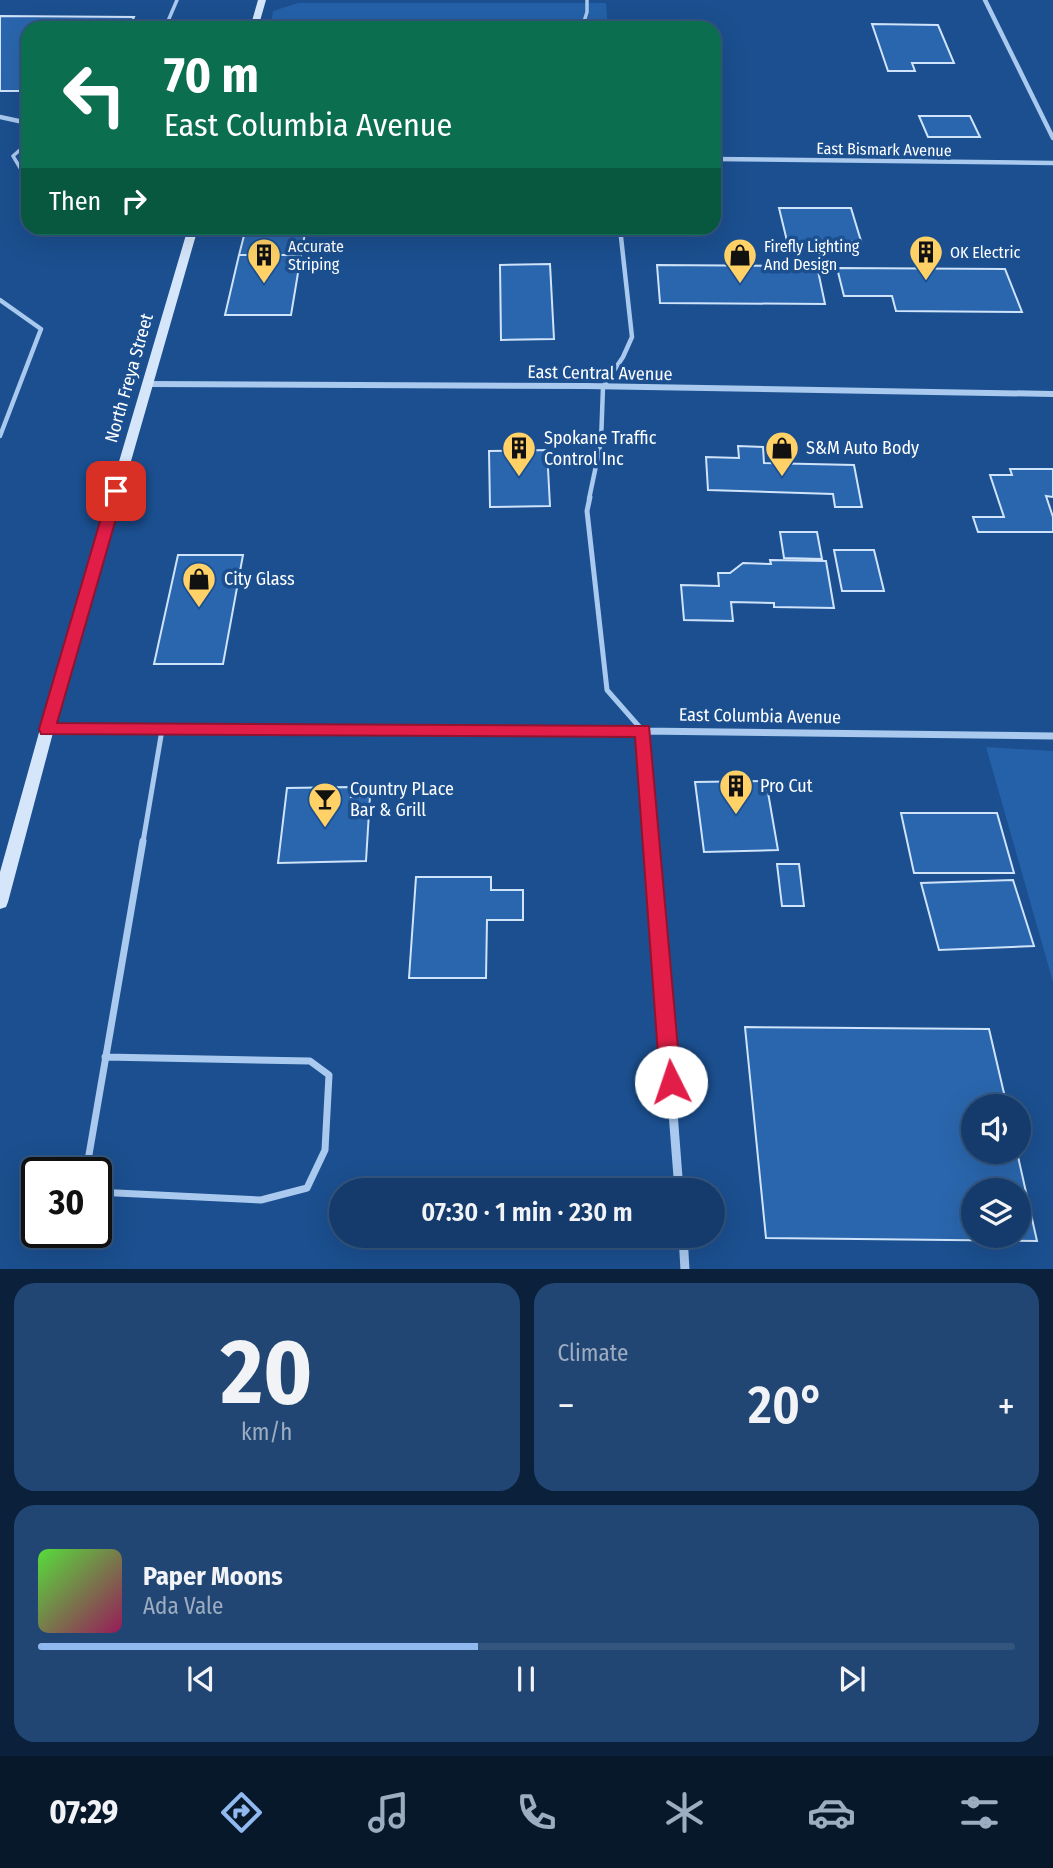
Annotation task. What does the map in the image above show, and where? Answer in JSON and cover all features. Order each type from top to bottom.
[{"type":"street","points":[[256,21],[262,0]]},
{"type":"street","points":[[985,0],[1053,138]]},
{"type":"street","points":[[0,117],[21,122]]},
{"type":"street","name":"East Bismark Avenue","points":[[721,159],[1053,163]]},
{"type":"street","name":"North Freya Street","points":[[0,902],[47,729],[191,235]]},
{"type":"street","name":"East Central Avenue","points":[[147,384],[1053,394]]},
{"type":"street","name":"East Columbia Avenue","points":[[47,729],[643,731],[1053,736]]},
{"type":"street","points":[[643,731],[678,1178]]},
{"type":"street","points":[[684,1248],[685,1269]]},
{"type":"lane","points":[[168,21],[177,0]]},
{"type":"lane","points":[[584,21],[587,0]]},
{"type":"lane","points":[[21,149],[13,156],[21,169]]},
{"type":"lane","points":[[621,235],[632,337],[623,357],[603,387],[601,442],[587,511],[599,639],[607,690],[643,731]]},
{"type":"lane","points":[[0,300],[41,329],[0,436]]},
{"type":"lane","points":[[88,1157],[162,730]]},
{"type":"lane","points":[[105,1057],[310,1061],[329,1074],[325,1150],[307,1188],[261,1200],[112,1193]]},
{"type":"shaded area","points":[[298,3],[606,3],[607,21],[271,21],[273,11]]},
{"type":"shaded area","points":[[986,747],[1053,751],[1053,982]]},
{"type":"building","points":[[0,16],[134,17],[132,21],[21,21],[21,91],[0,91]]},
{"type":"building","points":[[872,24],[938,25],[954,63],[912,63],[915,71],[888,71]]},
{"type":"building","points":[[919,116],[970,116],[980,137],[928,137]]},
{"type":"building","points":[[779,208],[851,208],[861,241],[846,241],[848,246],[817,246],[816,241],[787,241]]},
{"type":"building","points":[[244,235],[305,235],[301,255],[239,255]]},
{"type":"building","name":"Accurate Striping","points":[[239,255],[301,255],[291,315],[225,315]]},
{"type":"building","points":[[550,264],[554,339],[501,340],[500,265]]},
{"type":"building","name":"Firefly Lighting And Design","points":[[657,265],[817,266],[825,304],[660,303]]},
{"type":"building","name":"OK Electric","points":[[837,268],[1005,269],[1022,312],[896,311],[892,296],[844,296]]},
{"type":"building","name":"S&M Auto Body","points":[[738,446],[763,447],[764,463],[854,465],[862,507],[835,507],[833,494],[708,490],[706,457],[739,458]]},
{"type":"building","name":"Spokane Traffic Control Inc","points":[[547,450],[550,506],[490,507],[489,451]]},
{"type":"building","points":[[1010,469],[1053,469],[1053,497],[1046,496],[1053,517],[1053,532],[978,532],[973,517],[1004,517],[990,475],[1012,475]]},
{"type":"building","points":[[780,532],[817,532],[822,559],[784,558]]},
{"type":"building","points":[[834,550],[874,550],[884,591],[842,591]]},
{"type":"building","name":"City Glass","points":[[178,555],[243,555],[223,664],[154,664]]},
{"type":"building","points":[[770,560],[826,561],[834,608],[774,607],[774,603],[731,602],[733,621],[684,620],[681,585],[719,586],[718,573],[730,573],[743,563],[771,564]]},
{"type":"building","name":"Pro Cut","points":[[766,781],[778,850],[704,852],[695,782]]},
{"type":"building","name":"Country PLace Bar & Grill","points":[[351,787],[351,797],[370,796],[366,861],[278,863],[287,788]]},
{"type":"building","points":[[901,813],[997,813],[1014,873],[914,873]]},
{"type":"building","points":[[777,864],[799,864],[804,906],[782,906]]},
{"type":"building","points":[[416,877],[491,877],[491,890],[523,890],[523,920],[487,920],[486,978],[409,978]]},
{"type":"building","points":[[1013,880],[1034,946],[939,950],[921,883]]},
{"type":"building","points":[[745,1027],[989,1029],[1004,1094],[961,1094],[961,1164],[1020,1164],[1023,1178],[961,1178],[961,1240],[766,1238]]},
{"type":"building","points":[[1031,1214],[1037,1241],[1031,1241]]},
{"type":"place","name":"OK Electric","points":[[926,282]]},
{"type":"place","name":"Accurate Striping","points":[[264,285]]},
{"type":"place","name":"Firefly Lighting And Design","points":[[740,285]]},
{"type":"place","name":"Spokane Traffic Control Inc","points":[[519,478]]},
{"type":"place","name":"S&M Auto Body","points":[[782,478]]},
{"type":"place","name":"City Glass","points":[[199,609]]},
{"type":"place","name":"Pro Cut","points":[[736,816]]},
{"type":"place","name":"Country PLace Bar & Grill","points":[[325,829]]},
{"type":"route","points":[[116,491],[47,729],[643,731],[671,1082]]}]
